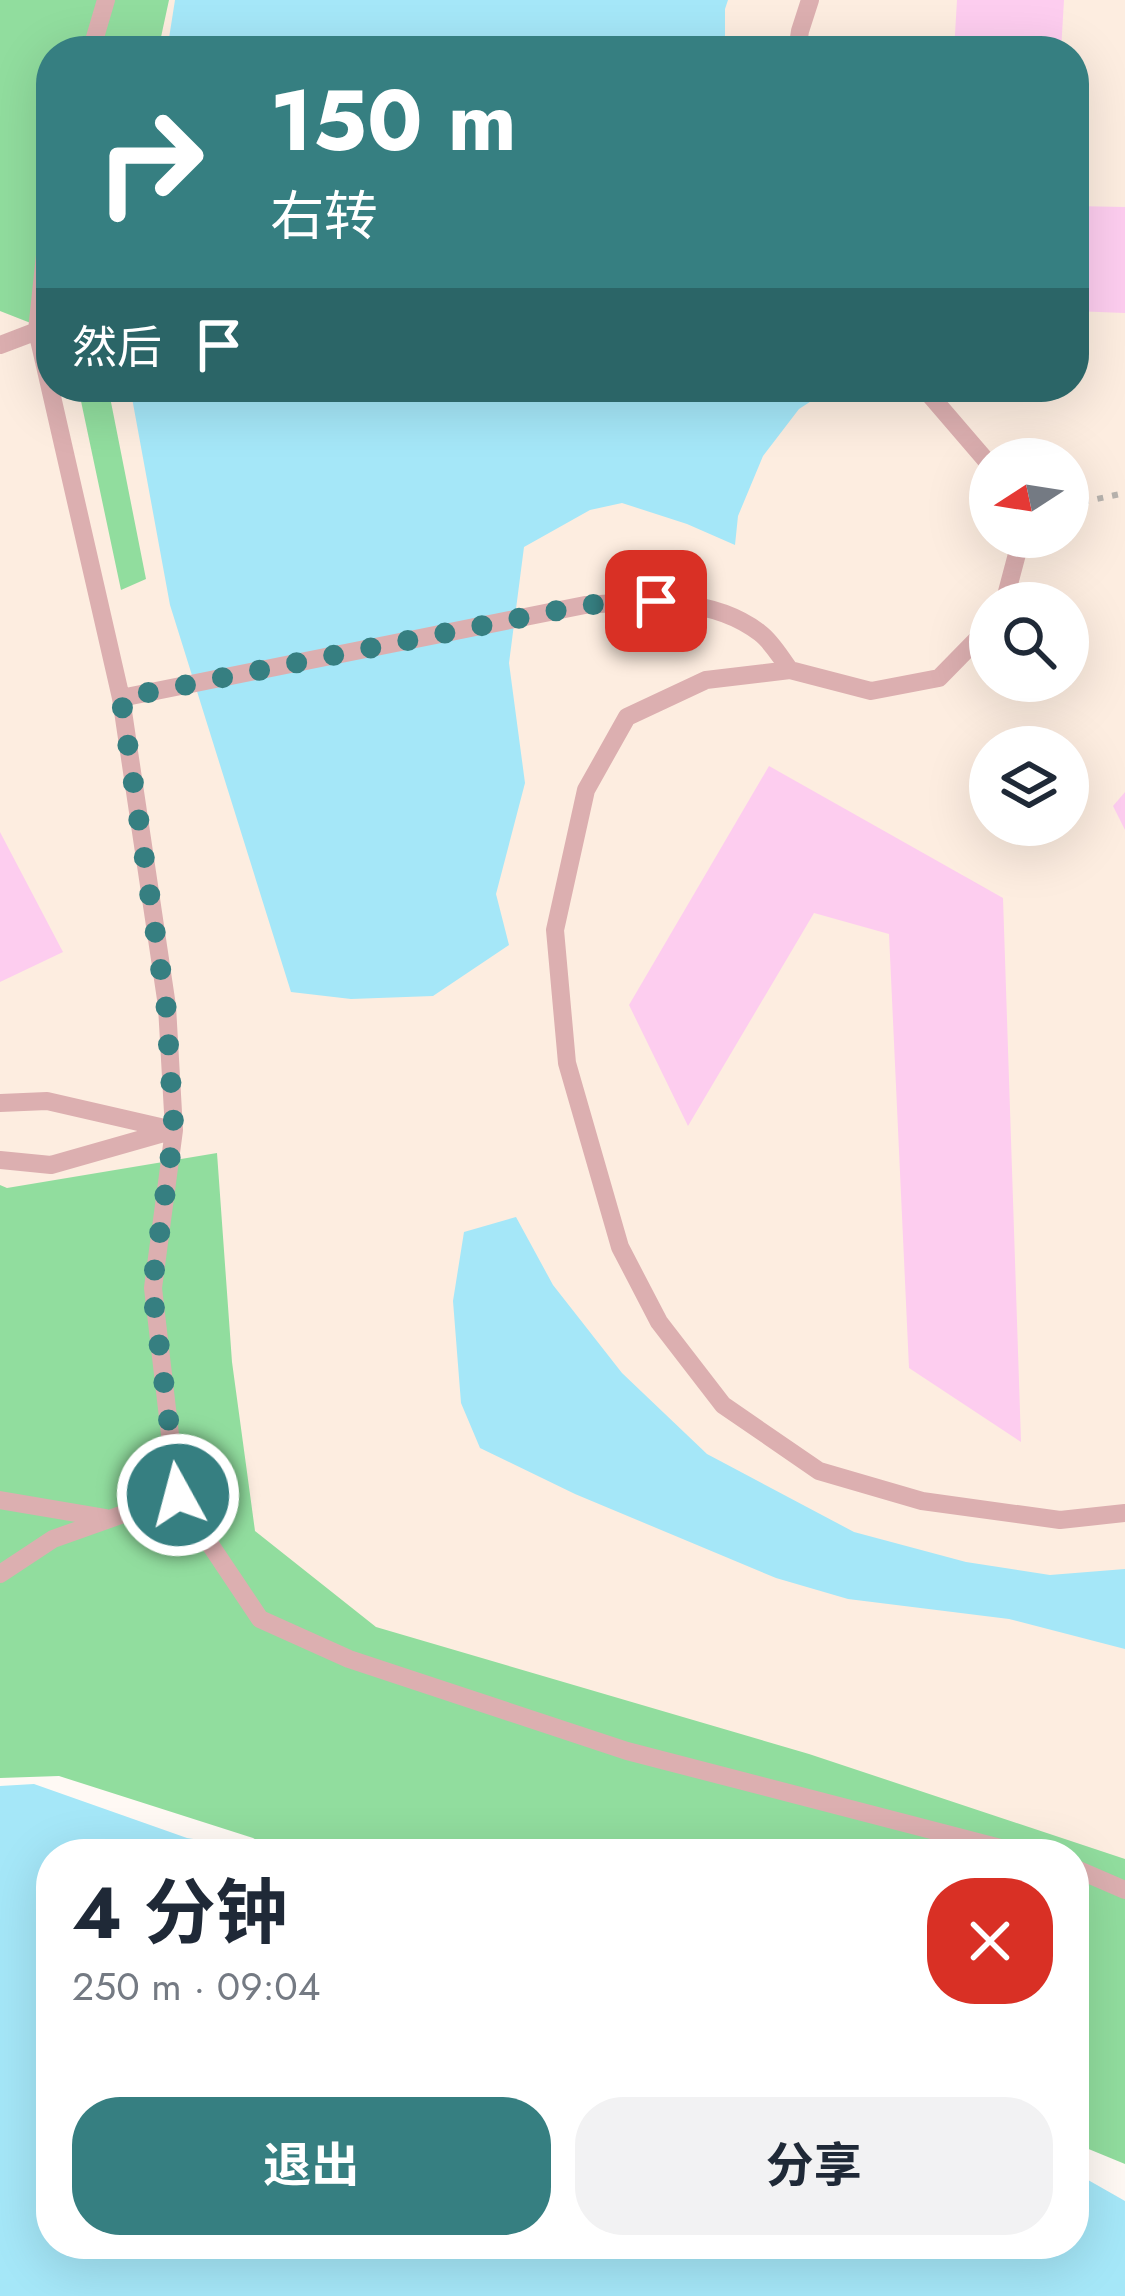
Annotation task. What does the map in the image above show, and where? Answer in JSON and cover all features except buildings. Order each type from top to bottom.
[{"type":"lane","points":[[95,36],[106,0]]},
{"type":"lane","points":[[799,36],[810,0]]},
{"type":"lane","points":[[0,331],[36,331]]},
{"type":"lane","points":[[0,345],[36,331]]},
{"type":"lane","points":[[53,402],[121,698],[166,1006],[174,1130],[152,1288],[178,1495],[260,1619],[349,1659],[627,1751],[966,1839]]},
{"type":"lane","points":[[935,402],[969,441]]},
{"type":"lane","points":[[121,698],[585,605],[656,601],[724,612],[762,634],[790,670]]},
{"type":"lane","points":[[969,648],[940,678],[871,691],[790,670],[706,680],[627,717],[586,790],[556,930],[567,1063],[620,1247],[659,1322],[723,1405],[819,1471],[922,1502],[1060,1520],[1125,1513]]},
{"type":"lane","points":[[0,1103],[47,1101],[174,1130]]},
{"type":"lane","points":[[0,1160],[51,1165],[174,1130]]},
{"type":"lane","points":[[0,1574],[53,1539],[178,1495]]},
{"type":"lane","points":[[0,1500],[111,1518]]},
{"type":"lane","points":[[1089,1874],[1125,1890]]},
{"type":"path","points":[[1089,501],[1125,493]]},
{"type":"shaded area","points":[[0,0],[1125,0],[1125,2127],[1089,1934],[1089,1839],[993,1839],[0,1656]]},
{"type":"green space","points":[[0,0],[169,0],[161,36],[36,36],[36,325],[0,311]]},
{"type":"green space","points":[[81,402],[111,402],[146,579],[121,590]]},
{"type":"green space","points":[[217,1153],[232,1362],[255,1531],[376,1627],[809,1754],[1065,1839],[255,1839],[59,1776],[0,1778],[0,1185],[7,1188]]},
{"type":"green space","points":[[1089,1847],[1125,1859],[1125,2164],[1089,2149]]},
{"type":"water","points":[[175,0],[728,0],[725,36],[169,36]]},
{"type":"water","points":[[133,402],[810,402],[763,456],[738,516],[735,545],[622,503],[590,510],[524,547],[509,663],[525,783],[496,894],[509,945],[433,996],[351,999],[291,992],[170,605]]},
{"type":"water","points":[[516,1217],[553,1285],[622,1373],[707,1454],[854,1532],[966,1562],[1050,1575],[1125,1569],[1125,1649],[1009,1619],[848,1599],[776,1578],[575,1494],[480,1448],[461,1403],[453,1301],[464,1232]]},
{"type":"water","points":[[34,1784],[193,1839],[36,1839],[36,2259],[1089,2259],[1089,2181],[1125,2201],[1125,2296],[0,2296],[0,1786]]},
{"type":"route","points":[[178,1495],[152,1288],[174,1130],[166,1006],[121,698],[585,605],[656,601]]}]
